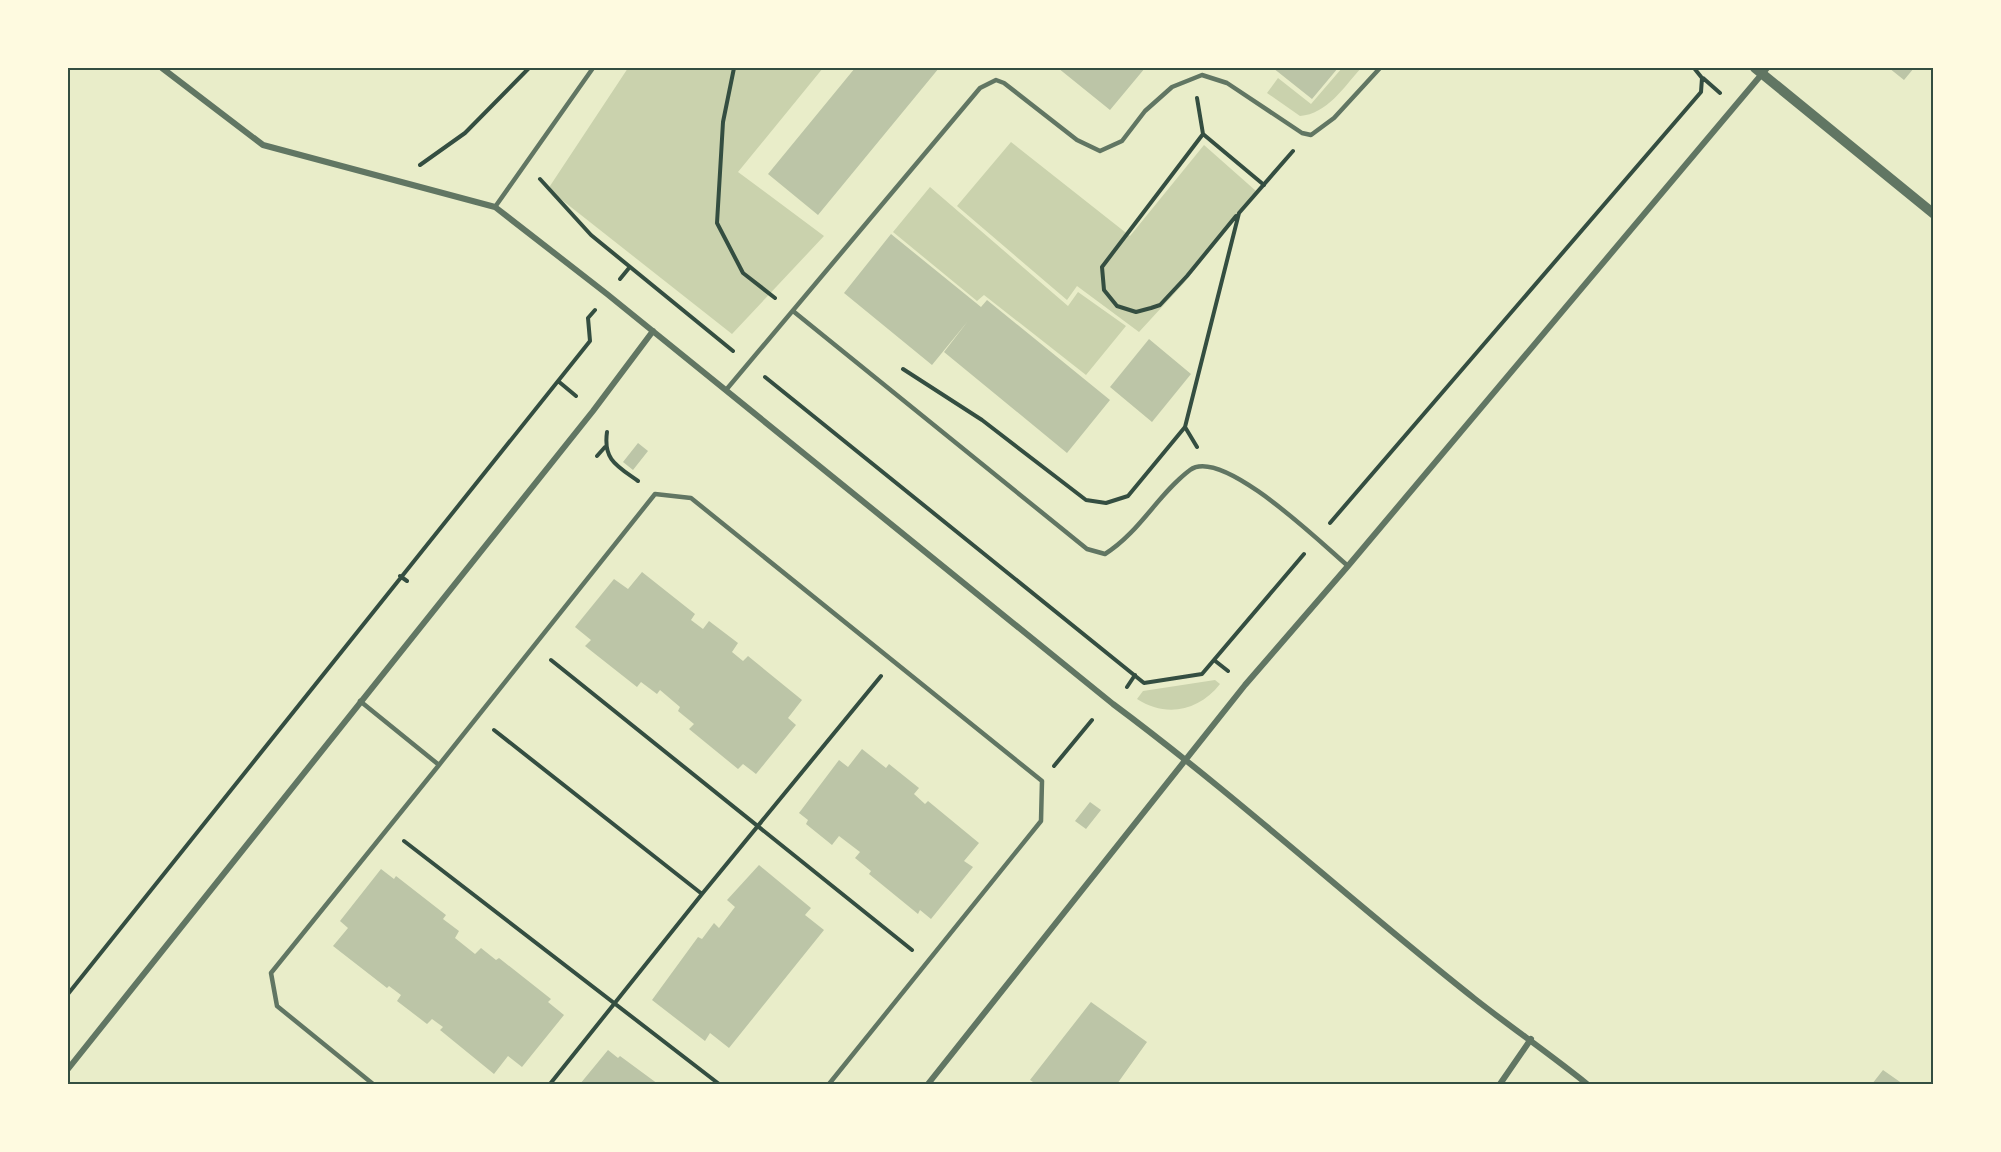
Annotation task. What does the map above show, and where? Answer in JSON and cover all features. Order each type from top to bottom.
[{"type":"street","points":[[162,68],[263,145],[495,207],[653,331],[1113,704],[1185,758],[1477,1000],[1587,1084]]},
{"type":"street","points":[[928,1084],[1245,684],[1348,566],[1762,69],[1934,214]]},
{"type":"street","points":[[68,1069],[586,419],[653,331]]},
{"type":"street","points":[[1500,1084],[1531,1039]]},
{"type":"lane","points":[[495,207],[593,68]]},
{"type":"lane","points":[[726,390],[980,88],[988,82],[1004,82],[1077,140],[1100,151],[1122,141],[1145,111],[1172,87],[1202,75],[1227,83],[1302,134],[1307,134],[1320,130],[1334,118],[1380,68]]},
{"type":"lane","points":[[792,311],[1087,549],[1105,554],[1122,543],[1181,477],[1198,464],[1221,469],[1250,484],[1348,566]]},
{"type":"lane","points":[[373,1084],[277,1006],[271,973],[656,494],[691,498],[1042,781],[1041,821],[830,1083]]},
{"type":"lane","points":[[360,701],[439,765]]},
{"type":"lane","points":[[830,1083],[837,1084]]},
{"type":"path","points":[[397,181],[465,133],[529,68]]},
{"type":"path","points":[[734,68],[723,122],[717,223],[743,273],[792,311]]},
{"type":"path","points":[[1694,68],[1717,90]]},
{"type":"path","points":[[758,372],[1144,683],[1202,674],[1701,92],[1702,78]]},
{"type":"path","points":[[1264,185],[1203,134],[1102,267],[1104,290],[1117,306],[1125,309],[1143,311],[1160,305],[1264,185],[1307,134]]},
{"type":"path","points":[[525,163],[591,235],[740,357]]},
{"type":"path","points":[[894,364],[982,420],[1077,495],[1097,503],[1117,502],[1128,496],[1185,427],[1239,213]]},
{"type":"path","points":[[619,281],[629,268]]},
{"type":"path","points":[[68,994],[590,341],[588,318],[597,308]]},
{"type":"path","points":[[558,381],[578,398]]},
{"type":"path","points":[[597,456],[605,447],[608,424]]},
{"type":"path","points":[[605,447],[618,467]]},
{"type":"path","points":[[400,576],[407,580]]},
{"type":"path","points":[[534,646],[927,962]]},
{"type":"path","points":[[1214,660],[1230,672]]},
{"type":"path","points":[[550,1084],[893,661]]},
{"type":"path","points":[[1125,689],[1136,675]]},
{"type":"path","points":[[477,717],[702,894]]},
{"type":"path","points":[[1068,748],[1092,720]]},
{"type":"path","points":[[388,828],[719,1084]]},
{"type":"green space","points":[[628,68],[823,68],[738,172],[824,236],[732,334],[548,189]]},
{"type":"green space","points":[[1342,68],[1361,68],[1327,105],[1310,114],[1300,116],[1267,93],[1278,78],[1311,104]]},
{"type":"green space","points":[[1011,142],[1130,236],[1204,145],[1256,191],[1184,283],[1139,332],[1077,286],[1067,300],[957,206]]},
{"type":"green space","points":[[930,187],[1068,306],[1078,292],[1126,326],[1086,375],[984,295],[977,301],[893,232]]},
{"type":"green space","points":[[1215,680],[1220,684],[1212,693],[1192,706],[1182,709],[1159,708],[1137,699],[1143,691]]},
{"type":"building","points":[[855,68],[939,68],[818,215],[768,174]]},
{"type":"building","points":[[1058,68],[1145,68],[1110,110]]},
{"type":"building","points":[[1273,68],[1338,68],[1312,99]]},
{"type":"building","points":[[1889,68],[1914,68],[1904,80]]},
{"type":"building","points":[[891,234],[981,307],[987,300],[1110,400],[1067,453],[944,352],[968,321],[932,365],[844,293]]},
{"type":"building","points":[[1149,339],[1191,374],[1152,422],[1110,387]]},
{"type":"building","points":[[638,443],[648,451],[633,470],[623,462]]},
{"type":"building","points":[[642,572],[695,614],[691,620],[703,629],[709,621],[738,643],[732,652],[743,661],[748,656],[802,700],[788,718],[796,725],[756,774],[743,764],[738,769],[689,729],[694,724],[678,711],[680,707],[660,690],[657,694],[641,682],[637,687],[585,646],[591,640],[575,627],[614,579],[628,589]]},
{"type":"building","points":[[862,749],[886,768],[889,764],[919,788],[914,794],[925,804],[928,801],[979,843],[964,861],[973,867],[931,919],[920,910],[918,914],[869,874],[871,871],[855,858],[860,852],[839,836],[832,845],[806,824],[808,820],[799,813],[839,760],[848,767]]},
{"type":"building","points":[[1090,802],[1101,810],[1086,829],[1075,821]]},
{"type":"building","points":[[759,865],[811,908],[805,915],[824,930],[729,1048],[710,1033],[705,1041],[652,1000],[698,937],[702,939],[714,923],[719,928],[735,907],[727,900]]},
{"type":"building","points":[[381,869],[394,879],[396,876],[446,915],[443,919],[459,931],[455,938],[475,954],[481,948],[496,960],[499,958],[551,999],[548,1002],[564,1015],[522,1067],[508,1056],[494,1074],[440,1030],[443,1027],[432,1019],[427,1024],[397,1001],[401,995],[389,986],[387,988],[333,946],[348,928],[340,921]]},
{"type":"building","points":[[1091,1002],[1147,1042],[1117,1084],[1080,1084],[1076,1082],[1074,1084],[1036,1084],[1030,1080]]},
{"type":"building","points":[[608,1050],[618,1058],[620,1056],[658,1084],[580,1084]]},
{"type":"building","points":[[1883,1070],[1903,1084],[1872,1084]]}]
